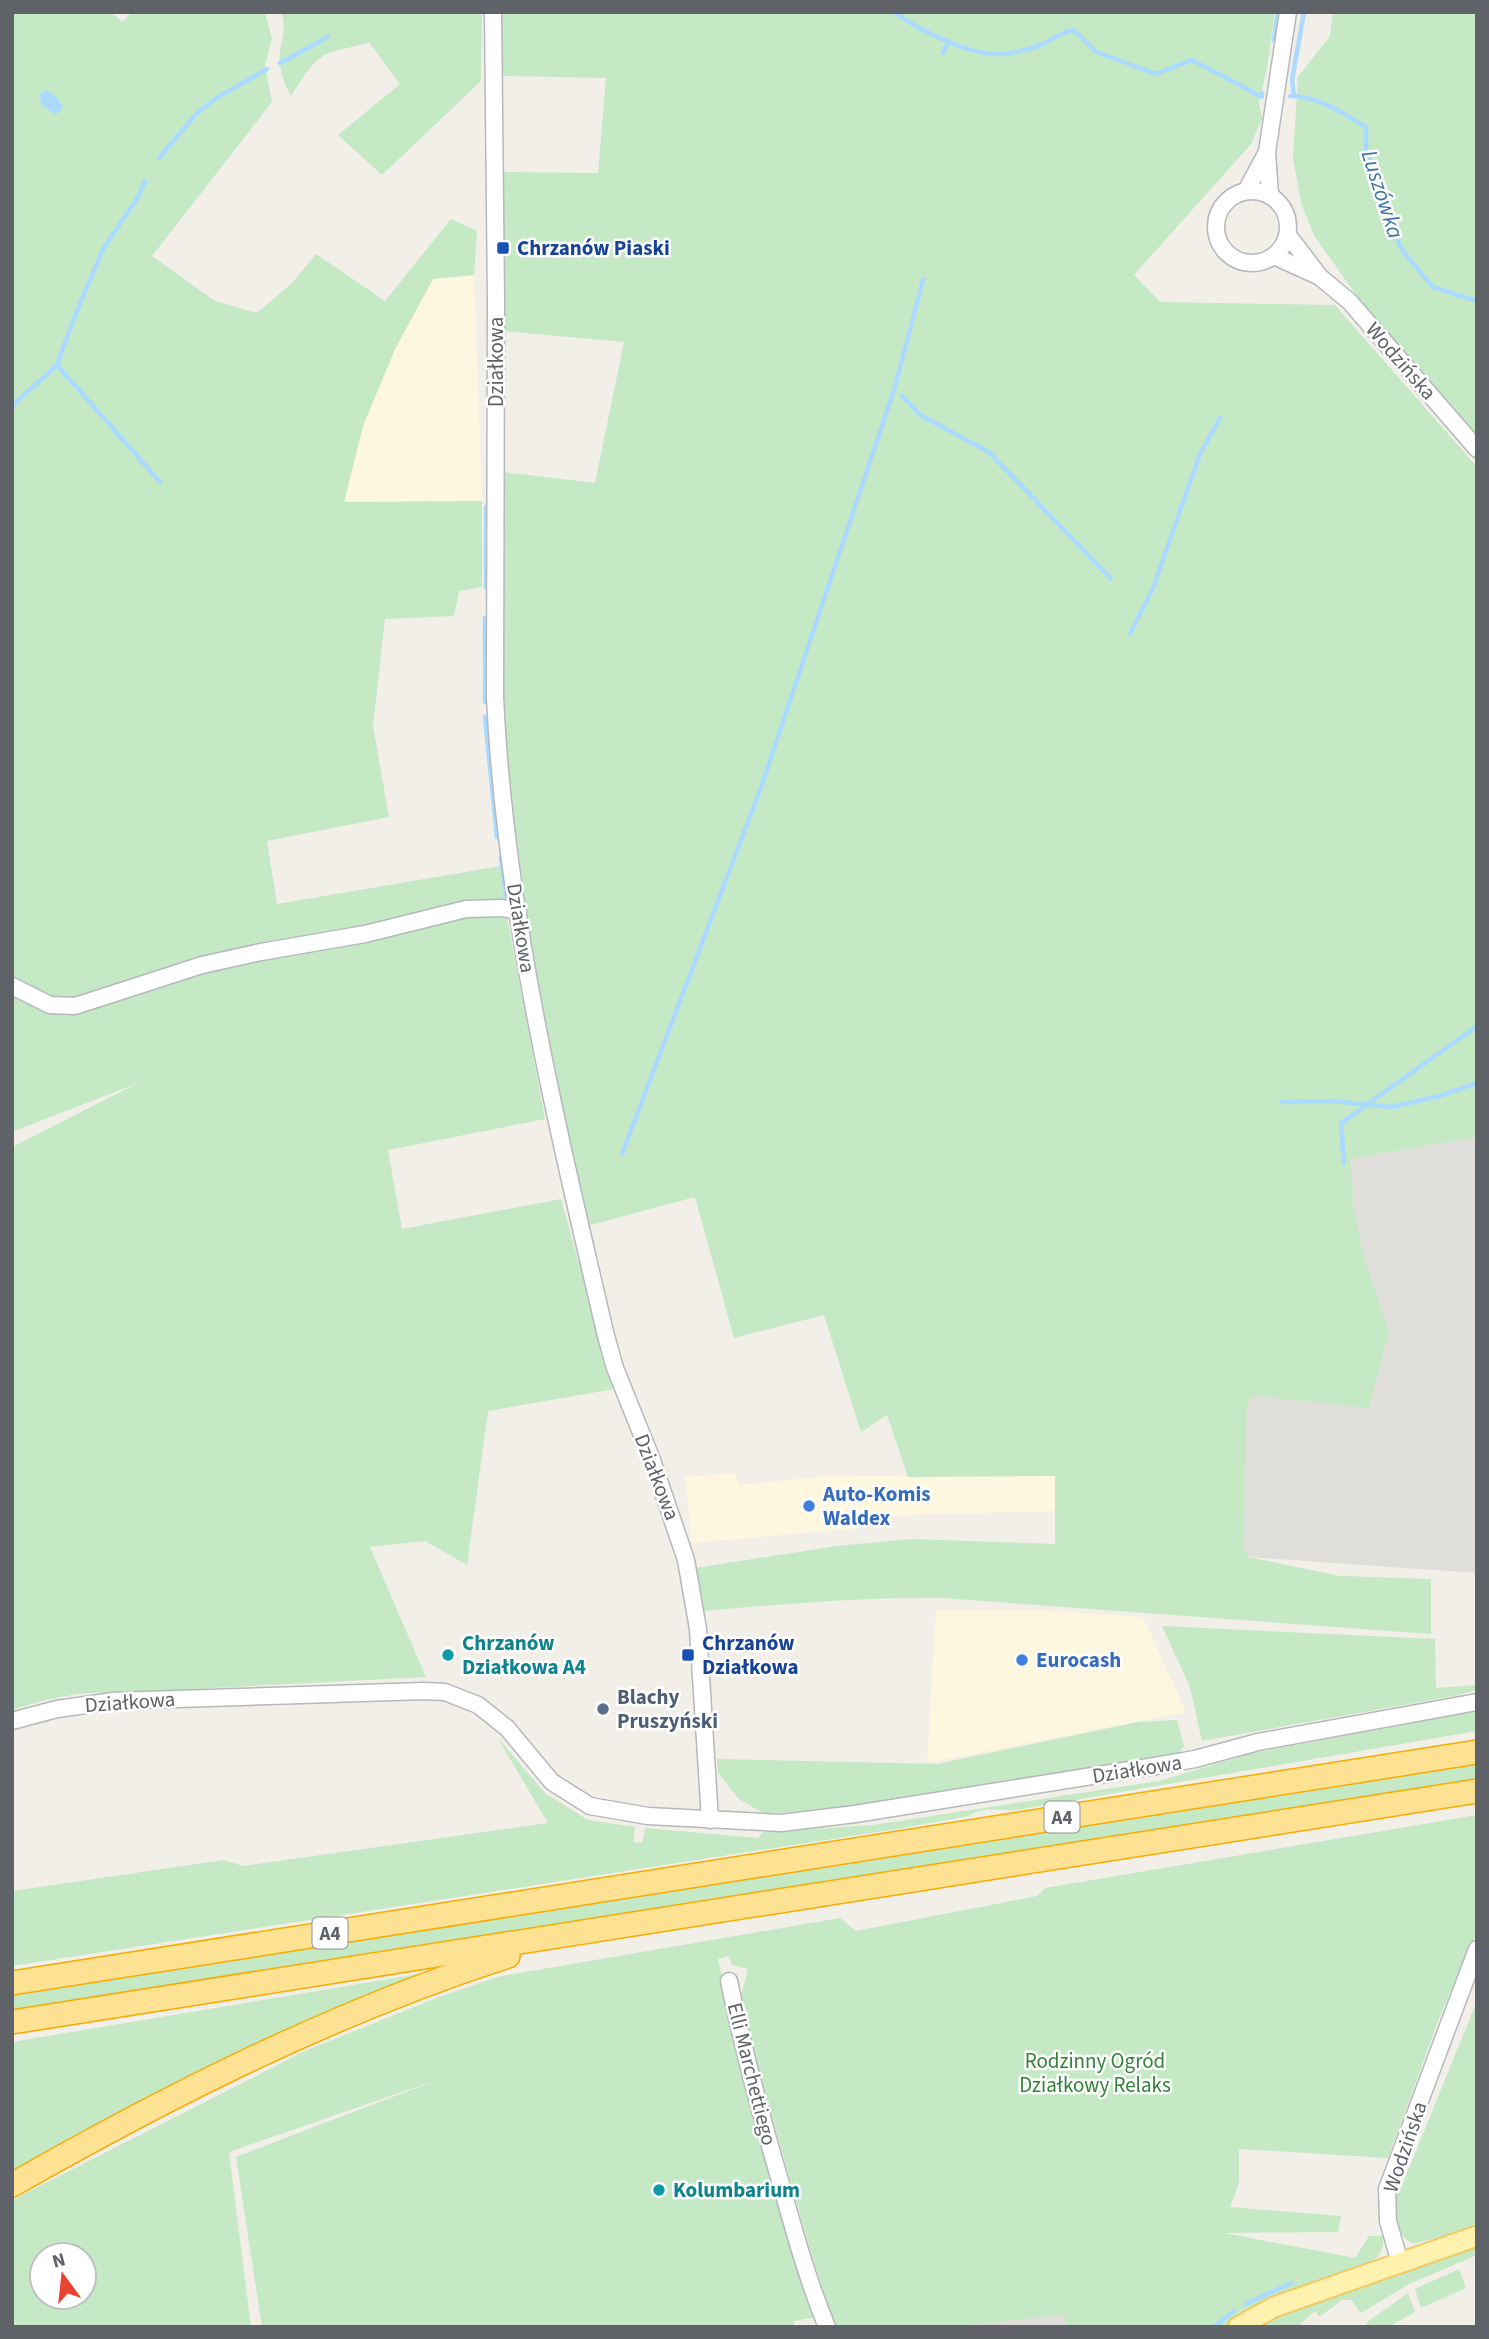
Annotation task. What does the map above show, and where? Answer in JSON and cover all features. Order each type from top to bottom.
[{"type":"highway","name":"A4","points":[[12,1983],[1477,1752]]},
{"type":"highway","name":"A4","points":[[12,2022],[1477,1791]]},
{"type":"highway","points":[[12,2185],[167,2102],[368,2006],[441,1977],[578,1933]]},
{"type":"main road","points":[[1238,2327],[1273,2307],[1477,2236]]},
{"type":"street","name":"Działkowa","points":[[493,12],[496,301],[495,697],[498,760],[518,911],[543,1056],[606,1336],[615,1368],[652,1460],[686,1560],[698,1629],[710,1820]]},
{"type":"street","points":[[1270,195],[1267,152],[1288,12]]},
{"type":"street","points":[[1246,191],[1267,152]]},
{"type":"street","points":[[1246,191],[1270,195],[1286,212],[1288,235],[1283,247],[1274,256],[1254,263],[1244,262],[1226,251],[1218,238],[1217,219],[1220,209],[1227,201],[1246,191]]},
{"type":"street","name":"Wodzińska","points":[[1288,235],[1320,277],[1350,302],[1477,449]]},
{"type":"street","name":"Wodzińska","points":[[1274,256],[1320,277]]},
{"type":"street","points":[[12,986],[41,1002],[62,1006],[86,1003],[202,965],[261,952],[365,934],[466,909],[502,908],[518,911]]},
{"type":"street","name":"Działkowa","points":[[12,1721],[57,1709],[114,1701],[445,1692],[478,1705],[506,1728],[552,1783],[590,1806],[648,1816],[781,1823],[855,1814],[1195,1759],[1258,1742],[1477,1702]]},
{"type":"street","name":"Wodzińska","points":[[1400,2263],[1388,2221],[1387,2189],[1477,1950]]},
{"type":"street","name":"Elli Marchettiego","points":[[729,1980],[739,2030],[784,2195],[827,2327]]},
{"type":"shaded area","points":[[474,275],[482,501],[344,503],[363,426],[395,349],[433,279]]},
{"type":"shaded area","points":[[1477,1137],[1477,1573],[1247,1557],[1244,1548],[1247,1404],[1253,1396],[1369,1408],[1389,1332],[1364,1256],[1354,1209],[1351,1159]]},
{"type":"shaded area","points":[[735,1473],[739,1485],[827,1476],[1055,1475],[1055,1511],[874,1516],[874,1527],[692,1543],[685,1477]]},
{"type":"shaded area","points":[[936,1610],[1034,1610],[1143,1617],[1186,1712],[927,1763]]},
{"type":"shaded area","points":[[1065,2315],[1066,2327],[947,2327]]},
{"type":"green space","points":[[12,12],[112,12],[122,22],[132,12],[265,12],[272,39],[265,66],[272,102],[152,256],[215,301],[257,313],[292,283],[316,254],[385,301],[451,219],[477,231],[474,275],[433,279],[395,349],[363,426],[344,502],[482,501],[482,587],[459,591],[454,616],[385,619],[373,726],[389,817],[267,841],[277,904],[501,866],[504,903],[261,955],[506,911],[545,1119],[388,1150],[402,1229],[561,1199],[614,1389],[488,1411],[467,1565],[425,1541],[370,1547],[426,1677],[87,1693],[49,1699],[12,1710],[12,1147],[138,1083],[12,1132]]},
{"type":"green space","points":[[281,12],[482,12],[481,81],[382,175],[338,135],[400,84],[369,42],[324,55],[308,71],[291,96],[280,64],[284,27]]},
{"type":"green space","points":[[501,12],[1275,12],[1267,69],[1259,102],[1262,119],[1251,144],[1134,275],[1160,302],[1335,305],[1477,467],[1477,1137],[1351,1159],[1354,1209],[1364,1256],[1389,1332],[1369,1408],[1253,1396],[1247,1404],[1244,1548],[1248,1557],[1340,1576],[1431,1579],[1431,1634],[942,1598],[852,1600],[703,1611],[696,1568],[836,1546],[911,1539],[1055,1544],[1055,1476],[908,1477],[887,1415],[861,1432],[824,1315],[734,1338],[695,1197],[587,1226],[538,986],[504,757],[503,472],[595,483],[624,342],[502,331],[503,172],[598,173],[606,78],[502,76]]},
{"type":"green space","points":[[1333,12],[1477,12],[1477,436],[1359,299],[1315,237],[1302,206],[1293,159],[1298,77],[1330,36]]},
{"type":"green space","points":[[1162,1626],[1435,1639],[1436,1688],[1477,1685],[1477,1690],[1202,1741],[1190,1687]]},
{"type":"green space","points":[[1477,1711],[1477,1731],[1016,1810],[986,1810],[969,1816],[897,1829],[12,1966],[12,1891],[224,1860],[243,1866],[548,1823],[497,1737],[546,1794],[588,1820],[635,1827],[633,1842],[642,1843],[645,1828],[758,1838],[763,1832],[873,1825],[1159,1781],[1253,1753]]},
{"type":"green space","points":[[1177,1720],[1184,1746],[1179,1753],[859,1806],[763,1813],[739,1799],[718,1773],[717,1759],[937,1764],[1138,1722]]},
{"type":"green space","points":[[1477,1758],[1477,1783],[12,2014],[12,1991]]},
{"type":"green space","name":"Rodzinny Ogród Działkowy Relaks","points":[[1477,1815],[1477,1931],[1440,2016],[1388,2158],[1239,2149],[1239,2182],[1230,2207],[1341,2216],[1338,2232],[1224,2233],[1355,2258],[1369,2236],[1383,2236],[1382,2249],[1374,2260],[1264,2302],[1225,2327],[1066,2327],[1065,2315],[947,2327],[836,2327],[812,2256],[746,2026],[741,1997],[748,1969],[732,1965],[729,1956],[718,1959],[736,2042],[816,2317],[794,2321],[794,2327],[262,2327],[236,2157],[442,2078],[229,2152],[251,2327],[12,2327],[12,2200],[307,2050],[439,1997],[497,1977],[840,1918],[856,1931],[1037,1896],[1045,1888]]},
{"type":"green space","points":[[431,1972],[12,2175],[12,2042]]},
{"type":"green space","points":[[1477,2001],[1477,2227],[1413,2244],[1401,2232],[1396,2219],[1397,2188],[1401,2188]]},
{"type":"green space","points":[[1477,2245],[1477,2255],[1409,2284],[1361,2313],[1351,2300],[1342,2300],[1319,2317],[1315,2311],[1297,2327],[1253,2327],[1276,2314]]},
{"type":"green space","points":[[1459,2269],[1466,2288],[1421,2308],[1415,2289]]},
{"type":"green space","points":[[1408,2293],[1415,2312],[1388,2327],[1368,2327],[1366,2323]]},
{"type":"water","points":[[46,89],[63,107],[56,115],[42,105],[39,95]]},
{"type":"waterway","name":"Luszówka","points":[[894,12],[944,40],[986,53],[1017,52],[1074,30],[1096,52],[1156,74],[1192,60],[1262,97],[1262,93]]},
{"type":"waterway","points":[[1274,40],[1278,12]]},
{"type":"waterway","points":[[1294,96],[1292,80],[1304,12]]},
{"type":"waterway","points":[[280,63],[328,37]]},
{"type":"waterway","points":[[943,53],[949,41]]},
{"type":"waterway","points":[[159,158],[198,112],[218,97],[267,69]]},
{"type":"waterway","name":"Luszówka","points":[[1290,96],[1320,102],[1366,127],[1366,149],[1401,249],[1433,287],[1477,301]]},
{"type":"waterway","points":[[12,406],[57,365],[103,249],[138,197],[145,181]]},
{"type":"waterway","points":[[622,1154],[760,790],[894,390],[923,280]]},
{"type":"waterway","points":[[57,365],[160,482]]},
{"type":"waterway","points":[[902,396],[920,415],[989,452],[1111,579]]},
{"type":"waterway","points":[[1130,634],[1153,588],[1200,454],[1220,418]]},
{"type":"waterway","points":[[486,507],[486,587]]},
{"type":"waterway","points":[[485,618],[485,702]]},
{"type":"waterway","points":[[485,717],[497,837]]},
{"type":"waterway","points":[[501,858],[507,904]]},
{"type":"waterway","points":[[1344,1163],[1341,1123],[1477,1026]]},
{"type":"waterway","points":[[1282,1102],[1333,1101],[1391,1107],[1439,1096],[1477,1083]]},
{"type":"waterway","points":[[1246,2304],[1291,2283]]},
{"type":"waterway","points":[[1214,2327],[1234,2311]]},
{"type":"place","name":"Chrzanów Piaski","points":[[503,248]]},
{"type":"place","name":"Auto-Komis Waldex","points":[[809,1506]]},
{"type":"place","name":"Chrzanów Działkowa A4","points":[[448,1655]]},
{"type":"place","name":"Chrzanów Działkowa","points":[[688,1655]]},
{"type":"place","name":"Eurocash","points":[[1022,1660]]},
{"type":"place","name":"Blachy Pruszyński","points":[[603,1709]]},
{"type":"place","name":"Kolumbarium","points":[[659,2190]]}]
